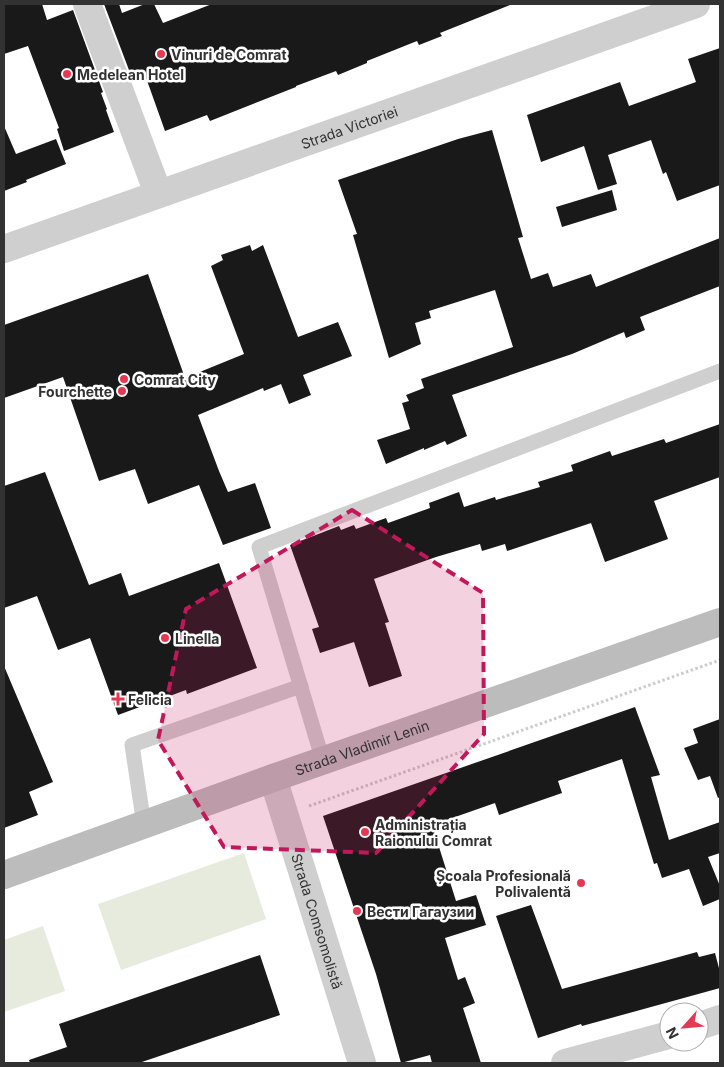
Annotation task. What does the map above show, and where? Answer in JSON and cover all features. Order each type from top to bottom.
[{"type":"main road","name":"Strada Vladimir Lenin","points":[[4,875],[273,778],[720,622]]},
{"type":"street","points":[[87,4],[158,193]]},
{"type":"street","name":"Strada Victoriei","points":[[4,249],[696,4]]},
{"type":"street","name":"Strada Comsomolistă","points":[[273,778],[362,1063]]},
{"type":"street","points":[[565,1063],[659,1038]]},
{"type":"lane","points":[[323,761],[259,547],[720,371]]},
{"type":"lane","points":[[144,825],[132,745],[301,686]]},
{"type":"path","points":[[284,814],[720,660]]},
{"type":"highlighted area","points":[[352,510],[483,593],[484,734],[376,853],[224,847],[158,740],[186,609]]},
{"type":"shaded area","points":[[244,853],[266,919],[121,970],[98,904]]},
{"type":"shaded area","points":[[43,926],[65,991],[4,1012],[4,940]]},
{"type":"building","points":[[4,4],[42,4],[47,20],[73,10],[103,92],[101,93],[114,132],[64,151],[57,129],[59,128],[28,46],[4,54]]},
{"type":"building","points":[[104,4],[119,4],[122,13],[145,4],[154,4],[163,23],[212,4],[510,5],[440,33],[442,36],[419,45],[417,41],[338,75],[336,71],[210,121],[207,115],[165,131],[144,72],[132,78]]},
{"type":"building","points":[[720,48],[720,185],[677,201],[666,172],[663,174],[651,140],[608,155],[617,184],[598,190],[584,146],[541,162],[527,115],[620,82],[629,106],[696,82],[688,59]]},
{"type":"building","points":[[4,126],[16,154],[56,139],[66,164],[4,191]]},
{"type":"building","points":[[492,130],[523,237],[518,238],[531,279],[548,273],[553,287],[591,274],[596,287],[720,238],[720,286],[640,317],[645,330],[626,338],[624,332],[572,354],[452,395],[467,436],[447,445],[445,441],[424,450],[424,448],[386,464],[377,440],[410,429],[402,403],[409,401],[406,395],[424,388],[421,379],[513,347],[495,290],[429,311],[431,318],[415,323],[421,344],[389,358],[353,235],[357,234],[338,180],[458,139]]},
{"type":"building","points":[[612,190],[617,210],[562,227],[556,207]]},
{"type":"building","points":[[250,245],[252,251],[263,245],[298,337],[338,322],[352,356],[303,375],[311,395],[289,404],[281,384],[264,391],[263,388],[198,415],[228,492],[255,483],[271,528],[223,545],[199,485],[148,504],[135,469],[99,481],[63,377],[4,398],[4,325],[148,274],[185,378],[244,354],[211,266],[223,260],[221,255]]},
{"type":"building","points":[[720,424],[720,477],[654,501],[668,539],[605,562],[591,523],[507,551],[505,544],[482,551],[480,544],[436,557],[374,579],[389,622],[385,623],[402,676],[369,687],[354,642],[320,653],[312,629],[319,627],[290,545],[339,526],[341,530],[354,525],[356,529],[386,518],[388,523],[430,508],[429,503],[459,492],[464,507],[495,497],[496,500],[540,487],[538,482],[573,471],[571,465],[610,451],[612,456],[664,439],[666,443]]},
{"type":"building","points":[[45,472],[89,585],[121,573],[129,596],[219,563],[257,668],[187,694],[186,690],[118,715],[90,638],[58,650],[37,596],[4,608],[4,486]]},
{"type":"building","points":[[4,666],[53,782],[29,792],[38,815],[4,828]]},
{"type":"building","points":[[635,707],[660,775],[651,777],[669,840],[720,822],[720,853],[708,857],[720,886],[720,899],[703,906],[689,869],[662,878],[657,863],[654,864],[622,759],[558,781],[562,793],[499,815],[495,803],[438,823],[440,829],[434,831],[456,901],[476,895],[486,925],[445,938],[458,980],[465,977],[475,1003],[463,1008],[481,1063],[432,1063],[430,1055],[401,1063],[376,974],[323,816]]},
{"type":"building","points":[[720,719],[720,797],[718,798],[710,776],[698,780],[684,748],[698,743],[693,729]]},
{"type":"building","points":[[531,905],[562,989],[697,952],[699,957],[715,953],[720,972],[720,988],[669,1002],[659,1002],[659,1005],[582,1026],[581,1024],[538,1038],[496,916]]},
{"type":"building","points":[[260,955],[280,1015],[139,1063],[30,1063],[29,1060],[67,1047],[59,1024]]},
{"type":"place","name":"Vinuri de Comrat","points":[[161,54]]},
{"type":"place","name":"Medelean Hotel","points":[[67,74]]},
{"type":"place","name":"Comrat City","points":[[124,379]]},
{"type":"place","name":"Fourchette","points":[[122,391]]},
{"type":"place","name":"Linella","points":[[165,638]]},
{"type":"place","name":"Felicia","points":[[118,699]]},
{"type":"place","name":"Administrația Raionului Comrat","points":[[365,832]]},
{"type":"place","name":"Școala Profesională Polivalentă","points":[[581,883]]},
{"type":"place","name":"Вести Гагаузии","points":[[357,911]]}]
